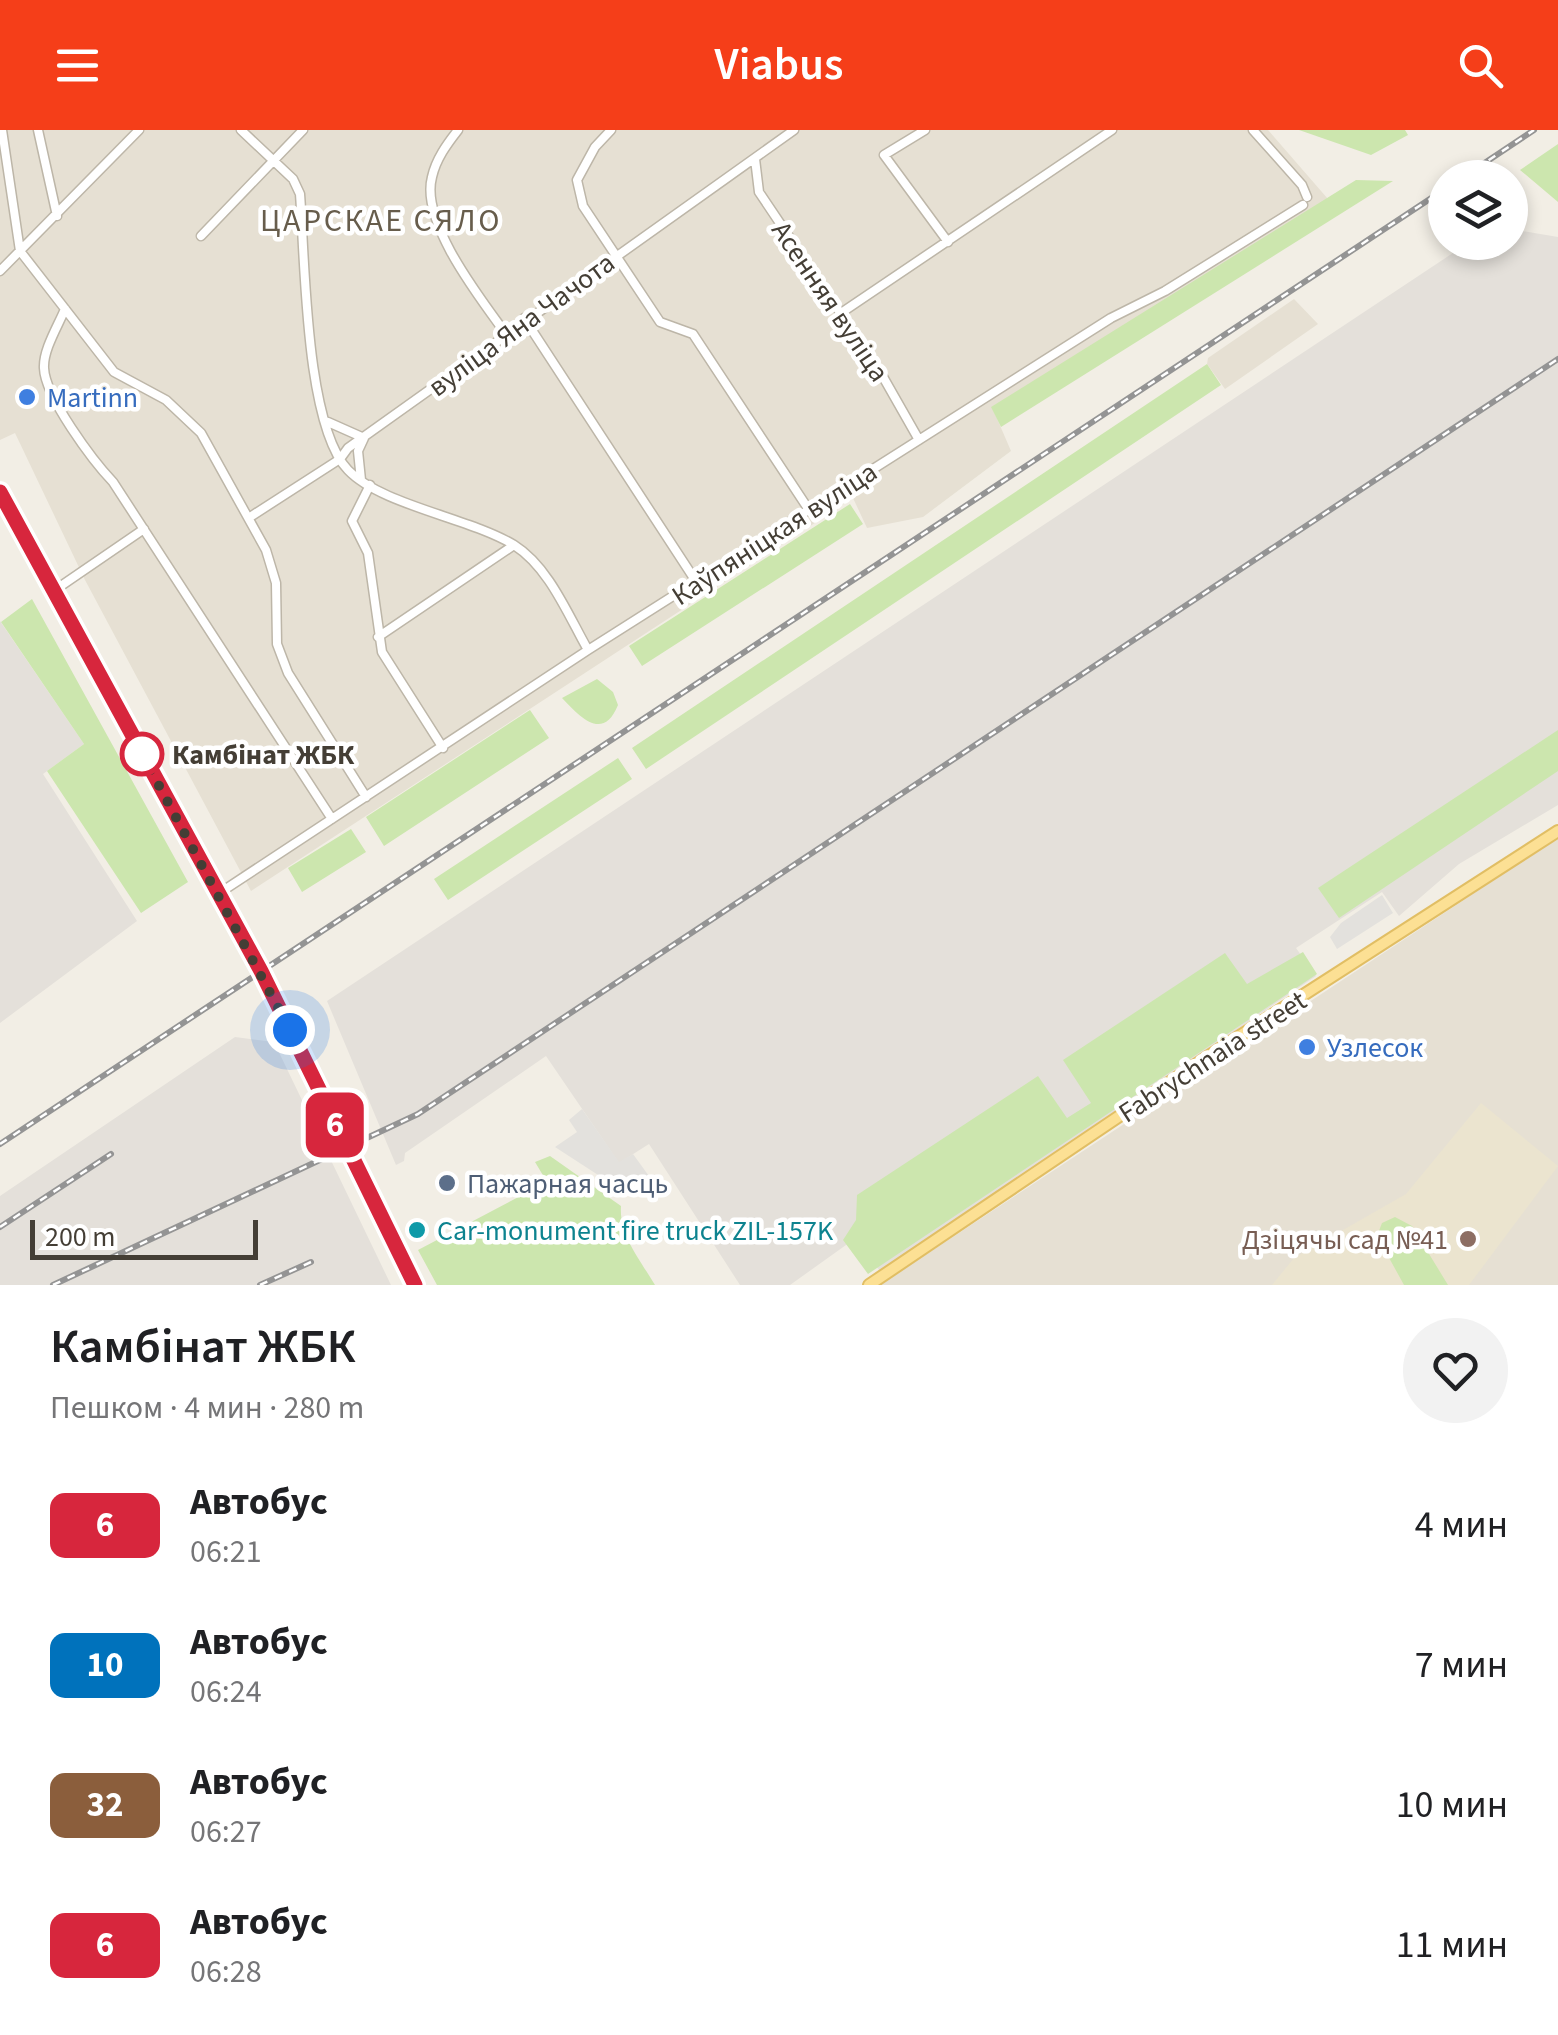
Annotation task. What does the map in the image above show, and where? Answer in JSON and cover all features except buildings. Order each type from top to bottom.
[{"type":"main road","points":[[0,492],[218,894],[416,1285]]},
{"type":"main road","name":"Fabrychnaia street","points":[[869,1285],[1208,1057],[1558,831]]},
{"type":"street","points":[[2,130],[20,251],[114,372],[185,414],[202,433],[250,517],[276,583],[278,644],[288,674],[366,797]]},
{"type":"street","points":[[38,130],[58,216]]},
{"type":"street","points":[[0,271],[139,130]]},
{"type":"street","points":[[242,130],[293,179],[300,194],[312,367],[340,459],[365,482],[514,546],[544,574],[588,650]]},
{"type":"street","points":[[202,236],[304,130]]},
{"type":"street","points":[[458,130],[431,178],[434,217],[470,284],[506,334]]},
{"type":"street","points":[[611,130],[586,161],[577,180],[578,193],[660,322],[693,334],[809,510]]},
{"type":"street","name":"вуліца Яна Чачота","points":[[250,517],[340,459],[524,318],[794,130]]},
{"type":"street","points":[[925,130],[884,155],[948,242]]},
{"type":"street","points":[[842,314],[1112,130]]},
{"type":"street","name":"Каўпяніцкая вуліца","points":[[218,894],[588,650],[1111,318],[1165,290],[1305,201],[1302,185],[1253,130]]},
{"type":"street","name":"Асенняя вуліца","points":[[756,159],[760,192],[842,314],[919,440]]},
{"type":"street","points":[[65,309],[46,356],[46,379],[91,459],[113,482],[332,819]]},
{"type":"street","points":[[524,318],[696,583]]},
{"type":"street","points":[[325,418],[344,432],[364,438],[358,451],[365,482],[352,515],[368,554],[378,637],[382,652],[443,748]]},
{"type":"street","points":[[55,590],[144,530]]},
{"type":"street","points":[[378,637],[514,546]]},
{"type":"shaded area","points":[[0,130],[1268,130],[1328,199],[992,407],[1011,451],[923,517],[867,528],[853,498],[251,891],[85,580],[15,433],[0,440]]},
{"type":"shaded area","points":[[1528,232],[1558,237],[1558,805],[1459,864],[1399,916],[1382,892],[1296,948],[1316,976],[880,1271],[853,1240],[790,1285],[740,1285],[649,1144],[619,1163],[546,1056],[405,1153],[404,1161],[396,1165],[327,1001],[1442,260],[1528,260]]},
{"type":"shaded area","points":[[1294,299],[1318,324],[1225,389],[1207,364],[1208,358]]},
{"type":"shaded area","points":[[0,621],[84,744],[43,774],[137,921],[0,1023]]},
{"type":"shaded area","points":[[1558,838],[1558,1285],[880,1285]]},
{"type":"shaded area","points":[[1382,895],[1393,913],[1337,949],[1330,937],[1341,923]]},
{"type":"shaded area","points":[[235,1037],[274,1042],[391,1285],[0,1285],[0,1196]]},
{"type":"shaded area","points":[[1481,1103],[1558,1166],[1469,1285],[1272,1285],[1294,1258],[1406,1194]]},
{"type":"shaded area","points":[[582,1109],[619,1162],[633,1154],[654,1183],[632,1197],[555,1147],[577,1132],[569,1120]]},
{"type":"green space","points":[[1299,130],[1405,130],[1408,135],[1371,155]]},
{"type":"green space","points":[[1558,144],[1558,202],[1528,177],[1528,165]]},
{"type":"green space","points":[[1356,180],[1393,181],[1001,427],[991,407]]},
{"type":"green space","points":[[1207,364],[1221,385],[646,769],[632,748]]},
{"type":"green space","points":[[850,504],[863,524],[642,666],[629,646]]},
{"type":"green space","points":[[32,599],[188,882],[141,913],[47,771],[84,744],[1,622]]},
{"type":"green space","points":[[597,679],[613,692],[618,705],[612,716],[598,724],[584,718],[562,698]]},
{"type":"green space","points":[[530,710],[549,738],[384,846],[366,817]]},
{"type":"green space","points":[[1558,730],[1558,771],[1339,918],[1318,888]]},
{"type":"green space","points":[[618,758],[632,779],[448,900],[434,879]]},
{"type":"green space","points":[[351,829],[366,852],[302,892],[288,868]]},
{"type":"green space","points":[[1303,952],[1317,974],[868,1274],[843,1240],[856,1220],[857,1195],[1038,1076],[1067,1118],[1091,1103],[1063,1060],[1225,953],[1247,984]]},
{"type":"green space","points":[[550,1156],[621,1206],[627,1237],[655,1285],[437,1285],[418,1250],[547,1182],[535,1162]]},
{"type":"green space","points":[[1395,1217],[1412,1226],[1448,1285],[1404,1285],[1377,1236],[1382,1223]]},
{"type":"railway","points":[[1489,160],[1534,130]]},
{"type":"railway","points":[[0,1144],[1428,200]]},
{"type":"railway","points":[[53,1285],[418,1114],[1558,359]]},
{"type":"railway","points":[[0,1227],[111,1154]]},
{"type":"railway","points":[[260,1285],[311,1262]]},
{"type":"bus line","name":"6","points":[[0,492],[261,971],[415,1285]]},
{"type":"place","name":"Martinn","points":[[27,397]]},
{"type":"place","name":"Камбінат ЖБК","points":[[142,754]]},
{"type":"place","name":"Узлесок","points":[[1307,1047]]},
{"type":"place","name":"Пажарная часць","points":[[447,1183]]},
{"type":"place","name":"Car-monument fire truck ZIL-157K","points":[[417,1230]]},
{"type":"place","name":"Дзіцячы сад №41","points":[[1468,1239]]},
{"type":"district","name":"ЦАРСКАЕ СЯЛО","points":[[381,220]]},
{"type":"route","points":[[142,754],[290,1030]]}]
